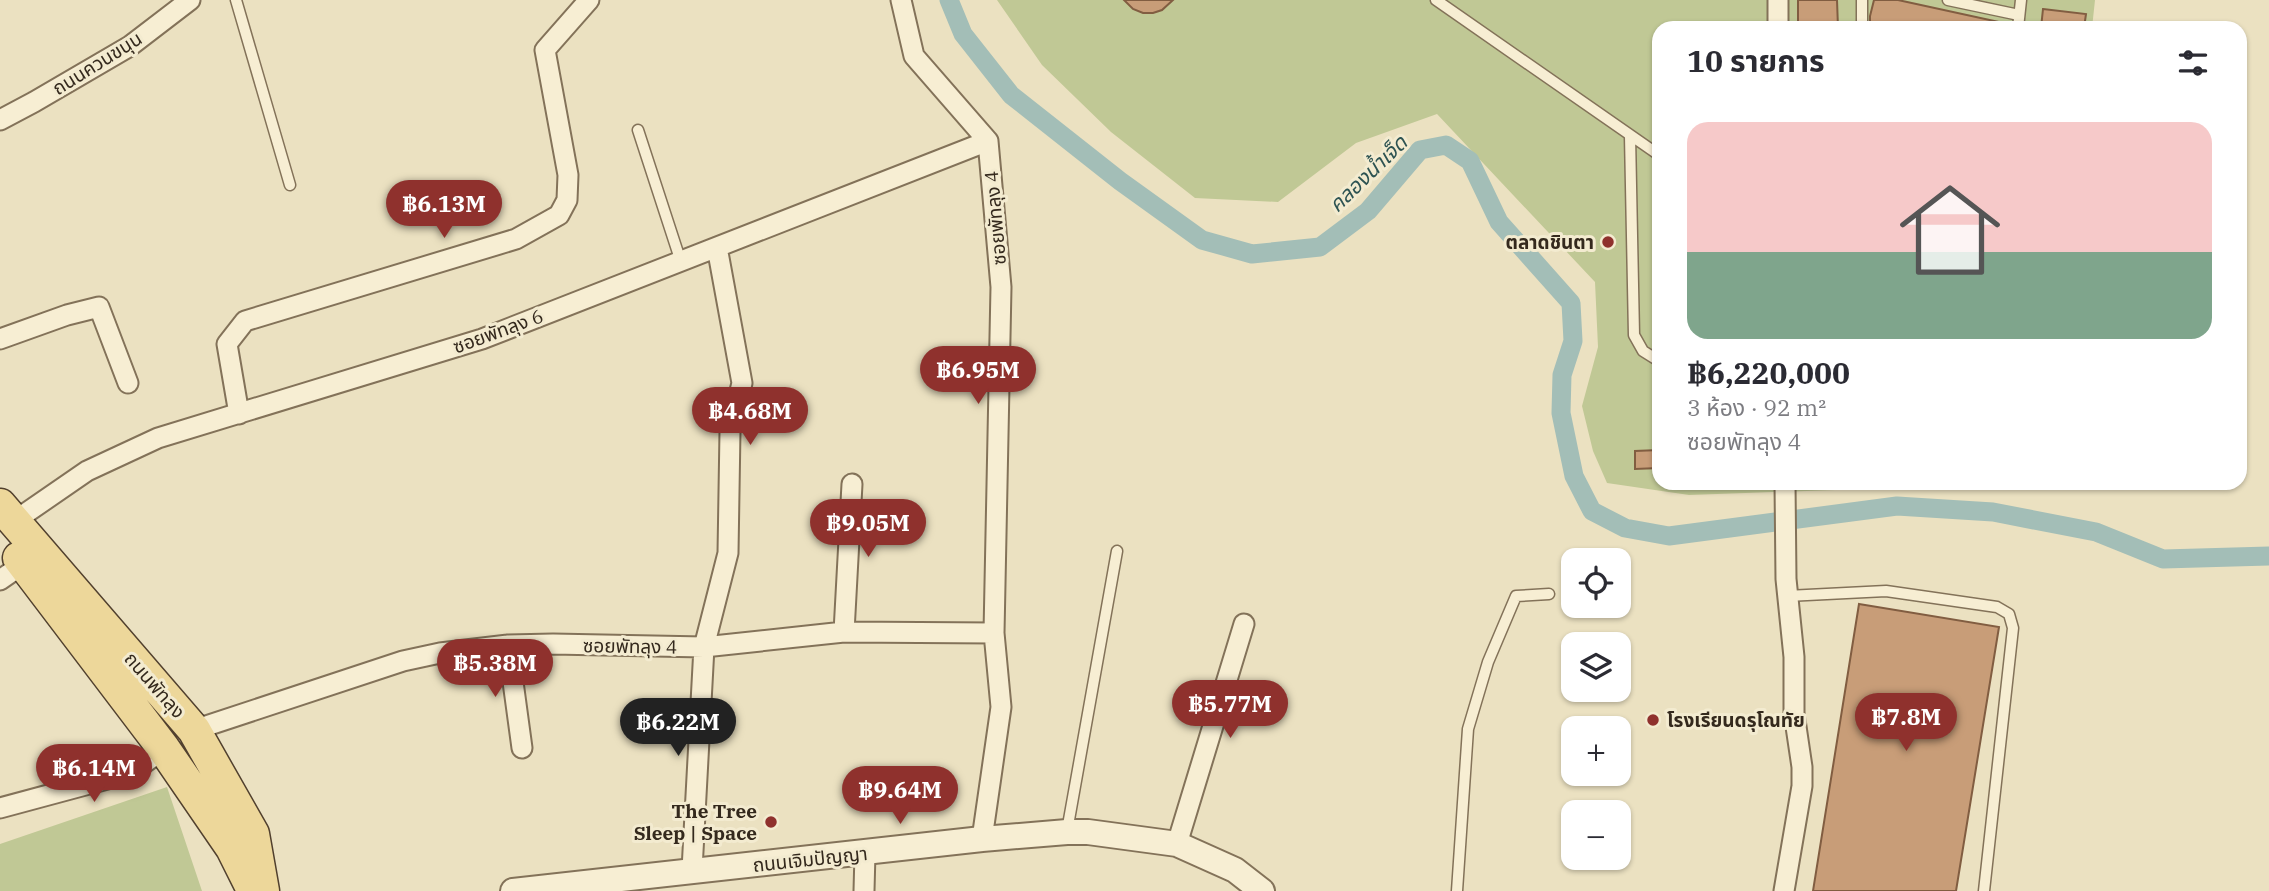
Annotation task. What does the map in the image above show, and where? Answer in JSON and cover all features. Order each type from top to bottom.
[{"type":"main road","name":"ถนนพัทลุง","points":[[4,521],[11,572],[164,749],[232,848],[254,891]]},
{"type":"main road","name":"ถนนพัทลุง","points":[[4,521],[194,730],[253,834],[263,891]]},
{"type":"street","name":"ถนนควนขนุน","points":[[0,120],[130,46],[190,0]]},
{"type":"street","points":[[239,414],[227,344],[245,321],[516,239],[559,215],[567,200],[568,175],[545,50],[589,0]]},
{"type":"street","points":[[901,0],[914,56],[988,141]]},
{"type":"street","points":[[1778,0],[1778,21]]},
{"type":"street","name":"ซอยพัทลุง 6","points":[[4,521],[87,471],[158,438],[482,339],[988,141]]},
{"type":"street","name":"ซอยพัทลุง 4","points":[[982,839],[1000,707],[994,633],[1001,287],[988,141]]},
{"type":"street","points":[[692,870],[704,647],[729,553],[730,431],[742,383],[717,247]]},
{"type":"street","points":[[0,339],[67,315],[99,307],[128,383]]},
{"type":"street","points":[[844,632],[852,484]]},
{"type":"street","points":[[1784,891],[1802,786],[1794,713],[1794,657],[1787,588],[1786,490]]},
{"type":"street","points":[[1177,844],[1244,624]]},
{"type":"street","name":"ซอยพัทลุง 4","points":[[194,730],[403,661],[440,653],[508,645],[704,647],[844,632],[994,633]]},
{"type":"street","points":[[508,645],[522,748]]},
{"type":"street","points":[[0,808],[130,773],[164,749]]},
{"type":"street","name":"ถนนเจิมปัญญา","points":[[513,891],[642,884],[692,870],[982,839],[1088,832],[1177,844],[1235,870],[1262,891]]},
{"type":"street","points":[[864,891],[865,853]]},
{"type":"lane","points":[[236,0],[290,185]]},
{"type":"lane","points":[[1436,0],[1652,150]]},
{"type":"lane","points":[[1861,0],[1862,21]]},
{"type":"lane","points":[[1948,0],[2019,15]]},
{"type":"lane","points":[[2019,21],[2021,0]]},
{"type":"lane","points":[[638,130],[681,262]]},
{"type":"lane","points":[[1630,136],[1634,335],[1643,351],[1652,357]]},
{"type":"lane","points":[[1067,832],[1117,551]]},
{"type":"lane","points":[[1787,588],[1885,592],[1997,607],[2009,614],[2012,628],[1984,891]]},
{"type":"lane","points":[[1457,891],[1468,729],[1488,662],[1516,596],[1549,594]]},
{"type":"green space","name":"ตลาดชินตา","points":[[997,0],[2095,0],[2093,21],[1652,21],[1652,490],[1607,483],[1593,451],[1582,406],[1598,347],[1595,282],[1437,114],[1356,143],[1278,202],[1195,198],[1111,132],[1042,65]]},
{"type":"green space","name":"ตลาดชินตา","points":[[1655,490],[1834,490],[1689,495]]},
{"type":"green space","points":[[167,787],[202,891],[0,891],[0,844]]},
{"type":"building","points":[[1124,0],[1173,0],[1162,10],[1143,13],[1133,9]]},
{"type":"building","points":[[1798,0],[1837,0],[1838,21],[1798,21]]},
{"type":"building","points":[[1874,0],[1898,0],[1994,21],[1870,21]]},
{"type":"building","points":[[2043,9],[2086,14],[2085,21],[2042,21]]},
{"type":"building","points":[[1652,450],[1652,468],[1635,469],[1635,451]]},
{"type":"building","points":[[1859,604],[1999,627],[1956,891],[1813,891]]},
{"type":"waterway","name":"คลองน้ำเจ็ด","points":[[949,0],[963,34],[1011,95],[1120,181],[1202,240],[1252,254],[1320,247],[1368,211],[1420,150],[1446,145],[1470,161],[1499,222],[1571,303],[1573,341],[1562,375],[1561,413],[1574,476],[1592,511],[1625,528],[1669,536],[1897,506],[1993,512],[2096,532],[2163,559],[2269,556]]},
{"type":"place","name":"ตลาดชินตา","points":[[1608,242]]},
{"type":"place","name":"โรงเรียนดรุโณทัย","points":[[1653,720]]},
{"type":"place","name":"The Tree Sleep | Space","points":[[771,822]]}]
